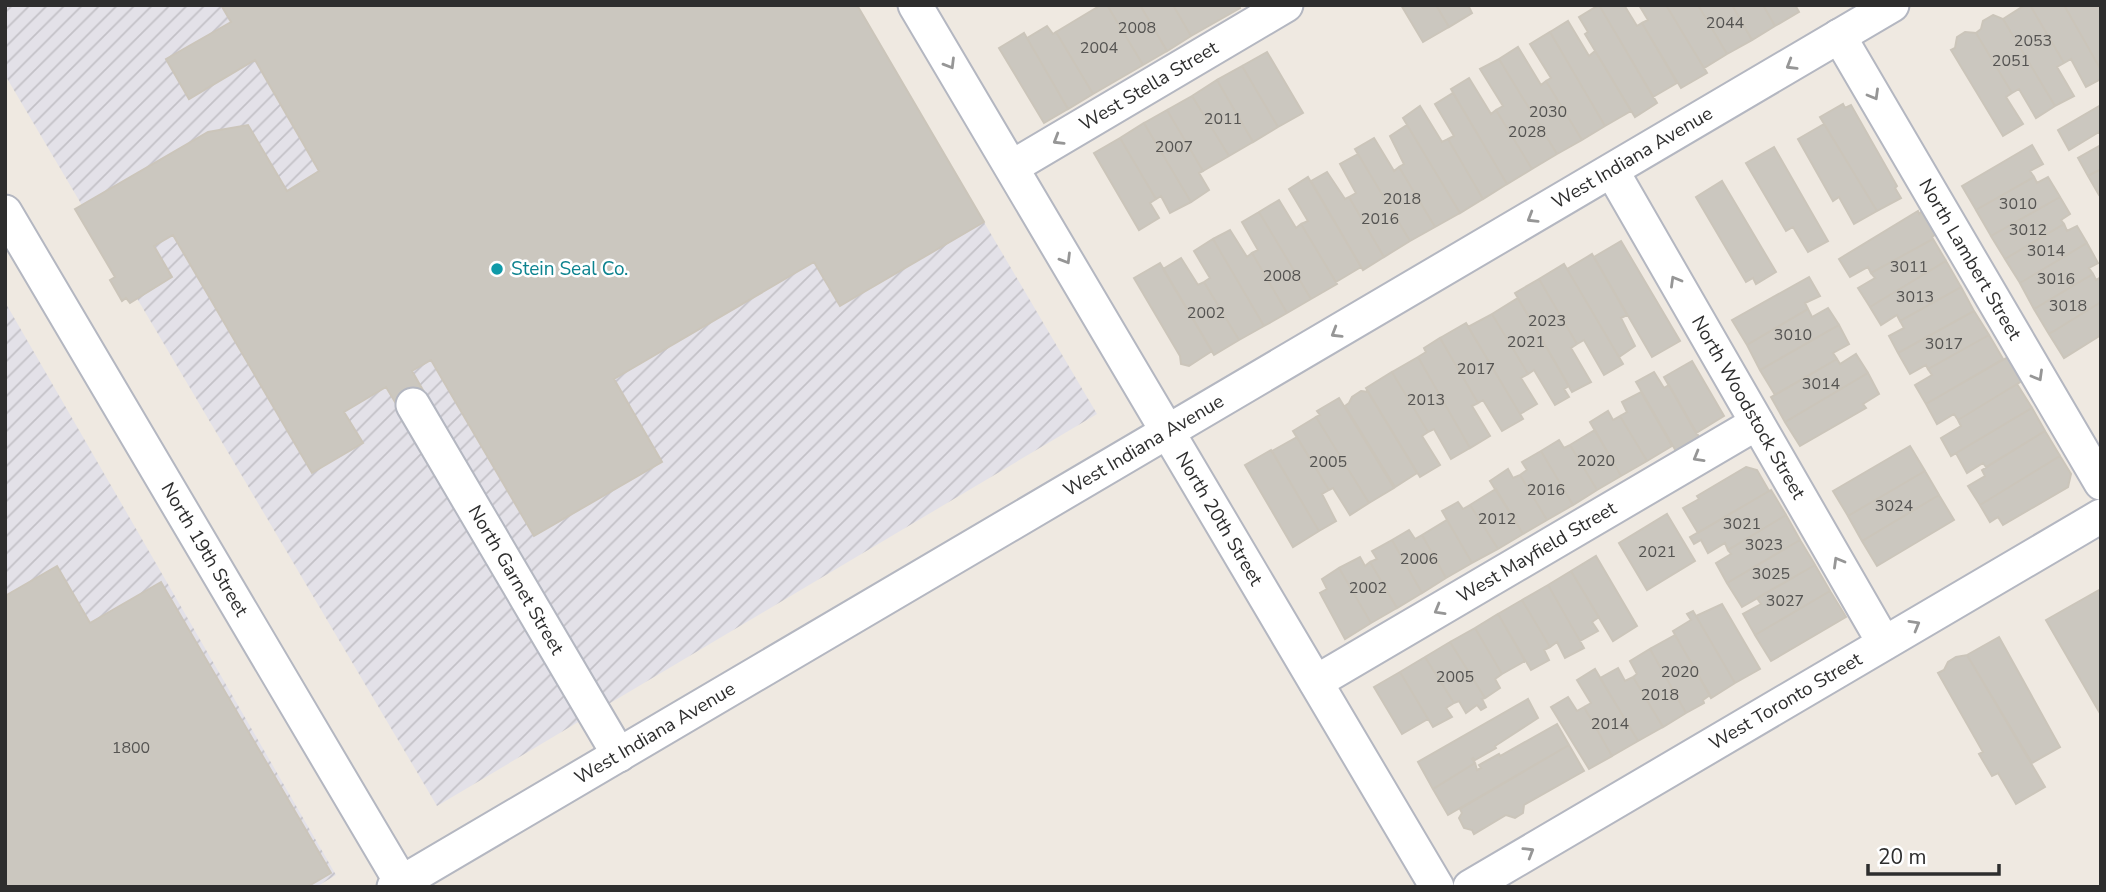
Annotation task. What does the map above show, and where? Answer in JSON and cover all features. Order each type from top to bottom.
[{"type":"street","name":"North 20th Street","points":[[915,5],[1437,887]]},
{"type":"street","name":"West Stella Street","points":[[1012,167],[1286,5]]},
{"type":"street","name":"West Indiana Avenue","points":[[400,885],[1892,5]]},
{"type":"street","name":"North Lambert Street","points":[[1839,36],[2101,483]]},
{"type":"street","name":"North Woodstock Street","points":[[1612,171],[1884,643]]},
{"type":"street","name":"North 19th Street","points":[[5,212],[400,885]]},
{"type":"street","name":"North Garnet Street","points":[[413,405],[619,755]]},
{"type":"street","name":"West Mayfield Street","points":[[1317,682],[1757,423]]},
{"type":"street","name":"West Toronto Street","points":[[1470,887],[2101,516]]},
{"type":"shaded area","points":[[5,5],[856,5],[1097,414],[437,806],[5,75]]},
{"type":"shaded area","points":[[5,302],[336,875],[316,887],[5,887]]},
{"type":"building","name":"Stein Seal Co.","points":[[221,5],[857,5],[984,222],[840,306],[814,262],[614,379],[662,462],[534,536],[431,360],[412,371],[424,392],[398,407],[386,387],[344,412],[363,443],[312,473],[173,235],[154,246],[172,277],[130,303],[126,298],[122,301],[110,280],[115,277],[75,209],[208,132],[248,125],[287,191],[319,171],[255,60],[189,99],[166,59],[231,22]]},
{"type":"building","points":[[1101,5],[1107,5],[1143,65],[1093,94],[1056,32]]},
{"type":"building","points":[[1107,5],[1140,5],[1167,51],[1143,65]]},
{"type":"building","points":[[1140,5],[1173,5],[1191,36],[1167,51]]},
{"type":"building","points":[[1173,5],[1239,5],[1240,8],[1191,36]]},
{"type":"building","points":[[1401,5],[1436,5],[1449,27],[1423,42]]},
{"type":"building","points":[[1436,5],[1468,5],[1472,13],[1449,27]]},
{"type":"building","points":[[1599,5],[1657,103],[1635,117],[1585,34],[1588,32],[1579,17]]},
{"type":"building","points":[[1599,5],[1624,5],[1637,26],[1642,23],[1677,83],[1653,97]]},
{"type":"building","points":[[1639,5],[1666,5],[1707,73],[1681,88],[1642,23],[1648,20]]},
{"type":"building","points":[[1666,5],[1698,5],[1727,54],[1704,68]]},
{"type":"building","points":[[1698,5],[1732,5],[1752,40],[1727,54]]},
{"type":"building","points":[[1732,5],[1763,5],[1775,26],[1752,40]]},
{"type":"building","points":[[1763,5],[1795,5],[1799,12],[1775,26]]},
{"type":"building","points":[[2025,5],[2030,5],[2064,63],[2057,67],[2074,96],[2055,106],[2003,19]]},
{"type":"building","points":[[2030,5],[2064,5],[2101,70],[2101,79],[2086,87],[2071,59],[2064,63]]},
{"type":"building","points":[[2064,5],[2101,6],[2101,70]]},
{"type":"building","points":[[1993,15],[2003,19],[2055,106],[2036,118],[2019,89],[2012,93],[1976,33],[1981,29],[1983,21]]},
{"type":"building","points":[[1568,21],[1589,56],[1595,51],[1631,111],[1605,126],[1550,32]]},
{"type":"building","points":[[1047,26],[1053,34],[1056,32],[1093,94],[1068,109],[1027,38]]},
{"type":"building","points":[[1550,32],[1605,126],[1582,140],[1546,81],[1551,78],[1530,44]]},
{"type":"building","points":[[1965,32],[1976,33],[2012,93],[2006,97],[2023,124],[2003,136],[1951,50],[1955,48],[1957,37]]},
{"type":"building","points":[[1024,33],[1068,109],[1044,123],[999,48]]},
{"type":"building","points":[[1518,47],[1541,85],[1546,81],[1582,140],[1557,154],[1499,59]]},
{"type":"building","points":[[1267,52],[1303,113],[1278,127],[1242,66]]},
{"type":"building","points":[[1499,59],[1557,154],[1532,169],[1496,110],[1503,106],[1480,69]]},
{"type":"building","points":[[1242,66],[1278,127],[1253,142],[1217,80]]},
{"type":"building","points":[[1469,78],[1491,114],[1496,110],[1532,169],[1507,184],[1451,89]]},
{"type":"building","points":[[1217,80],[1253,142],[1229,156],[1192,96]]},
{"type":"building","points":[[1453,93],[1507,184],[1483,199],[1448,139],[1454,136],[1435,104]]},
{"type":"building","points":[[1192,96],[1229,156],[1203,171],[1167,110]]},
{"type":"building","points":[[1843,104],[1845,108],[1851,105],[1897,186],[1895,188],[1901,198],[1877,211],[1820,117]]},
{"type":"building","points":[[2101,105],[2101,135],[2099,132],[2069,150],[2058,130]]},
{"type":"building","points":[[1420,106],[1442,142],[1448,139],[1483,199],[1460,213],[1403,118]]},
{"type":"building","points":[[1167,110],[1203,171],[1199,173],[1209,190],[1191,202],[1144,123]]},
{"type":"building","points":[[1144,123],[1191,202],[1170,213],[1161,196],[1156,199],[1120,138]]},
{"type":"building","points":[[1824,124],[1877,211],[1854,224],[1839,197],[1833,201],[1798,139]]},
{"type":"building","points":[[1407,125],[1460,213],[1435,227],[1399,167],[1404,164],[1390,136]]},
{"type":"building","points":[[1120,138],[1156,199],[1150,203],[1159,218],[1139,230],[1094,153]]},
{"type":"building","points":[[1374,138],[1394,171],[1399,167],[1435,227],[1410,241],[1355,149]]},
{"type":"building","points":[[2032,145],[2043,164],[2030,171],[2034,177],[1976,210],[1962,186]]},
{"type":"building","points":[[2101,145],[2101,169],[2088,176],[2078,158]]},
{"type":"building","points":[[1774,147],[1828,241],[1808,252],[1793,227],[1786,231],[1746,163]]},
{"type":"building","points":[[1358,154],[1410,241],[1384,257],[1349,197],[1356,193],[1340,164]]},
{"type":"building","points":[[2101,169],[2101,194],[2099,195],[2088,176]]},
{"type":"building","points":[[1327,172],[1345,199],[1349,197],[1384,257],[1363,270],[1311,181]]},
{"type":"building","points":[[1308,177],[1361,267],[1336,282],[1301,224],[1308,221],[1289,189]]},
{"type":"building","points":[[2034,177],[2037,183],[2048,177],[2060,197],[1991,236],[1976,210]]},
{"type":"building","points":[[1722,181],[1776,272],[1756,284],[1753,278],[1746,282],[1696,197]]},
{"type":"building","points":[[2060,197],[2070,214],[2061,220],[2064,224],[2005,259],[1991,236]]},
{"type":"building","points":[[1279,200],[1296,228],[1301,224],[1337,284],[1311,299],[1259,212]]},
{"type":"building","points":[[1918,211],[1919,214],[1922,211],[1936,234],[1933,239],[1871,273],[1868,267],[1850,277],[1839,259]]},
{"type":"building","points":[[1259,212],[1311,299],[1287,313],[1252,253],[1258,250],[1242,222]]},
{"type":"building","points":[[2064,224],[2067,231],[2077,226],[2087,243],[2020,283],[2005,259]]},
{"type":"building","points":[[1230,230],[1247,257],[1252,253],[1287,313],[1264,326],[1213,239]]},
{"type":"building","points":[[1213,239],[1264,326],[1239,340],[1204,282],[1210,278],[1194,251]]},
{"type":"building","points":[[1933,239],[1946,261],[1870,307],[1858,288],[1875,278],[1871,273]]},
{"type":"building","points":[[1621,241],[1680,341],[1652,357],[1594,257]]},
{"type":"building","points":[[2087,243],[2098,263],[2089,268],[2093,274],[2034,309],[2020,283]]},
{"type":"building","points":[[1592,254],[1627,315],[1621,318],[1635,346],[1619,357],[1567,269]]},
{"type":"building","points":[[1181,258],[1198,285],[1204,282],[1239,340],[1214,355],[1163,269]]},
{"type":"building","points":[[1946,261],[1961,287],[1900,321],[1897,315],[1881,325],[1870,307]]},
{"type":"building","points":[[1160,263],[1212,351],[1189,366],[1181,364],[1180,356],[1134,278]]},
{"type":"building","points":[[1564,264],[1623,364],[1604,375],[1584,340],[1577,344],[1539,279]]},
{"type":"building","points":[[2093,274],[2096,280],[2101,277],[2101,302],[2049,334],[2034,309]]},
{"type":"building","points":[[1809,277],[1820,296],[1805,303],[1808,309],[1747,345],[1732,320]]},
{"type":"building","points":[[1539,279],[1577,344],[1571,348],[1591,382],[1572,392],[1515,293]]},
{"type":"building","points":[[1961,287],[1974,311],[1898,353],[1889,336],[1904,328],[1900,321]]},
{"type":"building","points":[[1518,298],[1569,386],[1564,389],[1569,397],[1555,405],[1534,370],[1528,374],[1492,314]]},
{"type":"building","points":[[2101,302],[2101,335],[2064,358],[2049,334]]},
{"type":"building","points":[[1828,308],[1839,325],[1760,370],[1747,345],[1808,309],[1812,317]]},
{"type":"building","points":[[1974,311],[1989,335],[1928,369],[1926,365],[1910,374],[1898,353]]},
{"type":"building","points":[[1492,314],[1528,374],[1521,378],[1537,404],[1520,414],[1468,327]]},
{"type":"building","points":[[1466,323],[1523,419],[1502,431],[1483,400],[1478,403],[1440,338]]},
{"type":"building","points":[[1839,325],[1849,344],[1833,353],[1837,359],[1775,395],[1760,370]]},
{"type":"building","points":[[1989,335],[2003,359],[1926,404],[1915,385],[1932,375],[1928,369]]},
{"type":"building","points":[[1440,338],[1478,403],[1472,406],[1490,436],[1470,448],[1418,357],[1426,352],[1424,348]]},
{"type":"building","points":[[1856,354],[1868,373],[1785,422],[1771,397],[1837,359],[1840,364]]},
{"type":"building","points":[[1418,357],[1470,448],[1451,459],[1434,429],[1428,432],[1392,372]]},
{"type":"building","points":[[2008,357],[2022,381],[1958,420],[1954,414],[1937,424],[1926,404]]},
{"type":"building","points":[[1692,361],[1724,416],[1696,433],[1664,377]]},
{"type":"building","points":[[1392,372],[1428,432],[1422,436],[1440,465],[1420,477],[1366,388]]},
{"type":"building","points":[[1654,372],[1664,388],[1669,385],[1699,437],[1676,451],[1636,382]]},
{"type":"building","points":[[1868,373],[1879,394],[1863,404],[1866,408],[1800,446],[1785,422]]},
{"type":"building","points":[[2017,384],[2032,408],[1951,456],[1941,438],[1961,426],[1958,420]]},
{"type":"building","points":[[1361,391],[1368,392],[1417,473],[1395,487],[1345,406]]},
{"type":"building","points":[[1641,392],[1672,446],[1647,461],[1620,416],[1627,412],[1622,402]]},
{"type":"building","points":[[1339,398],[1394,488],[1369,503],[1316,417],[1320,415],[1317,411]]},
{"type":"building","points":[[2032,408],[2045,431],[1986,467],[1983,463],[1967,473],[1956,453]]},
{"type":"building","points":[[1608,411],[1613,420],[1620,416],[1647,461],[1621,476],[1590,422]]},
{"type":"building","points":[[1316,417],[1369,503],[1350,515],[1333,488],[1329,490],[1293,431]]},
{"type":"building","points":[[1595,430],[1621,476],[1597,490],[1570,445]]},
{"type":"building","points":[[2045,431],[2060,456],[1980,505],[1968,486],[1985,476],[1982,470]]},
{"type":"building","points":[[1297,437],[1329,490],[1322,494],[1336,521],[1319,531],[1272,451]]},
{"type":"building","points":[[1559,440],[1564,448],[1570,445],[1597,490],[1573,505],[1541,451]]},
{"type":"building","points":[[1910,446],[1925,471],[1848,516],[1833,491]]},
{"type":"building","points":[[1271,450],[1319,531],[1293,547],[1245,465]]},
{"type":"building","points":[[1541,451],[1573,505],[1547,520],[1520,475],[1527,470],[1522,462]]},
{"type":"building","points":[[2060,456],[2071,474],[2068,487],[2003,525],[1998,517],[1990,522],[1980,505]]},
{"type":"building","points":[[1746,467],[1757,470],[1769,491],[1698,533],[1683,508],[1699,499],[1697,496]]},
{"type":"building","points":[[1508,469],[1513,478],[1520,475],[1547,520],[1523,534],[1490,481]]},
{"type":"building","points":[[1925,471],[1939,495],[1862,541],[1848,516]]},
{"type":"building","points":[[1496,489],[1523,534],[1498,549],[1470,505]]},
{"type":"building","points":[[1771,490],[1786,515],[1728,550],[1725,543],[1708,553],[1701,540],[1694,544],[1690,537]]},
{"type":"building","points":[[1939,495],[1954,520],[1877,566],[1862,541]]},
{"type":"building","points":[[1458,502],[1463,509],[1470,505],[1498,549],[1472,563],[1442,511]]},
{"type":"building","points":[[1667,514],[1695,561],[1647,590],[1619,543]]},
{"type":"building","points":[[1786,515],[1800,540],[1727,583],[1716,563],[1731,554],[1728,550]]},
{"type":"building","points":[[1447,520],[1472,563],[1446,578],[1422,535]]},
{"type":"building","points":[[1409,530],[1415,539],[1422,535],[1446,578],[1422,593],[1392,540]]},
{"type":"building","points":[[1392,540],[1422,593],[1397,608],[1370,562],[1377,559],[1372,551]]},
{"type":"building","points":[[1800,540],[1815,565],[1742,607],[1727,583]]},
{"type":"building","points":[[1596,556],[1637,626],[1613,641],[1571,571]]},
{"type":"building","points":[[1360,557],[1365,566],[1370,562],[1397,608],[1371,623],[1339,568]]},
{"type":"building","points":[[1815,565],[1830,591],[1755,635],[1743,614],[1761,604],[1757,598]]},
{"type":"building","points":[[57,566],[90,623],[161,582],[331,873],[307,887],[5,887],[5,596]]},
{"type":"building","points":[[1339,568],[1371,623],[1345,639],[1320,593],[1327,589],[1322,579]]},
{"type":"building","points":[[1571,571],[1599,617],[1592,622],[1598,631],[1580,641],[1548,585]]},
{"type":"building","points":[[1548,585],[1584,648],[1565,658],[1557,642],[1550,647],[1522,600]]},
{"type":"building","points":[[2101,589],[2101,715],[2046,620]]},
{"type":"building","points":[[1830,591],[1846,617],[1771,661],[1755,635]]},
{"type":"building","points":[[1522,600],[1550,647],[1544,650],[1549,660],[1531,670],[1498,614]]},
{"type":"building","points":[[1722,604],[1760,669],[1735,683],[1696,616]]},
{"type":"building","points":[[1693,611],[1735,683],[1711,698],[1673,631],[1691,620],[1687,614]]},
{"type":"building","points":[[1498,614],[1525,661],[1502,674],[1475,628]]},
{"type":"building","points":[[1475,628],[1502,674],[1495,679],[1500,688],[1485,698],[1450,642]]},
{"type":"building","points":[[1675,635],[1710,695],[1703,700],[1704,703],[1686,713],[1650,649]]},
{"type":"building","points":[[1999,637],[2060,747],[2032,763],[1967,655]]},
{"type":"building","points":[[1450,642],[1485,698],[1482,699],[1486,707],[1481,710],[1477,705],[1466,713],[1459,701],[1454,703],[1425,657]]},
{"type":"building","points":[[1650,649],[1686,713],[1663,727],[1633,677],[1637,674],[1630,661]]},
{"type":"building","points":[[1967,655],[2045,787],[2016,804],[1998,773],[1992,776],[1979,754],[1983,752],[1938,673],[1956,657]]},
{"type":"building","points":[[1425,657],[1454,703],[1446,708],[1452,717],[1433,727],[1400,672]]},
{"type":"building","points":[[1618,668],[1625,681],[1633,677],[1663,727],[1638,741],[1600,678]]},
{"type":"building","points":[[1595,669],[1638,741],[1612,756],[1584,707],[1591,703],[1577,680]]},
{"type":"building","points":[[1400,672],[1428,719],[1402,734],[1374,687]]},
{"type":"building","points":[[1568,697],[1577,711],[1584,707],[1612,756],[1589,769],[1551,707]]},
{"type":"building","points":[[1528,699],[1538,718],[1495,746],[1496,748],[1475,760],[1473,758],[1475,763],[1433,789],[1418,762]]},
{"type":"building","points":[[1557,724],[1569,745],[1448,815],[1433,789],[1475,763],[1477,770],[1481,768],[1479,765]]},
{"type":"building","points":[[1569,745],[1584,771],[1524,805],[1523,813],[1515,818],[1506,815],[1474,834],[1472,830],[1464,828],[1459,818],[1462,813],[1460,809]]},
{"type":"place","name":"Stein Seal Co.","points":[[497,269]]}]
